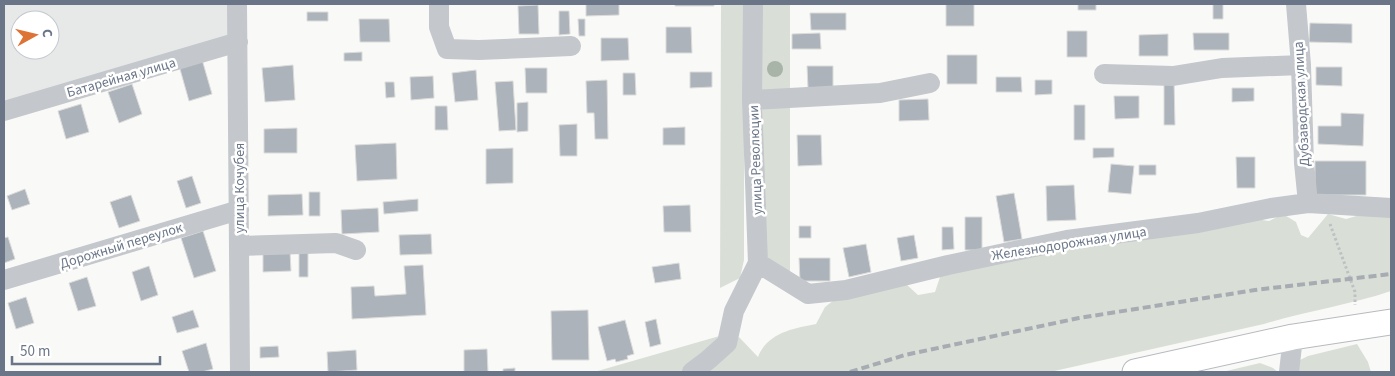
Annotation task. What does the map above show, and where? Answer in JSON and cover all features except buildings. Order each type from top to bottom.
[{"type":"main road","points":[[1135,372],[1293,338],[1391,322]]},
{"type":"street","name":"улица Кочубея","points":[[238,4],[240,372]]},
{"type":"street","points":[[439,4],[439,27],[447,49],[479,50],[571,46]]},
{"type":"street","name":"улица Революции","points":[[692,372],[727,342],[734,311],[758,263],[752,100],[753,4]]},
{"type":"street","name":"Дубзаводская улица","points":[[1296,4],[1301,65],[1304,163],[1315,204]]},
{"type":"street","name":"Батарейная улица","points":[[4,111],[238,42]]},
{"type":"street","points":[[1104,74],[1173,76],[1222,68],[1301,65]]},
{"type":"street","points":[[752,100],[880,93],[930,83]]},
{"type":"street","name":"Железнодорожная улица","points":[[758,263],[808,294],[846,290],[948,264],[1067,240],[1198,223],[1271,208],[1315,204],[1391,208]]},
{"type":"street","name":"Дорожный переулок","points":[[4,280],[239,210]]},
{"type":"street","points":[[239,246],[336,243],[356,250]]},
{"type":"street","points":[[1289,372],[1293,338]]},
{"type":"path","points":[[1315,204],[1355,292],[1355,308]]},
{"type":"shaded area","points":[[4,4],[237,4],[238,42],[4,111]]},
{"type":"shaded area","points":[[721,4],[744,4],[744,260],[740,278],[720,288]]},
{"type":"shaded area","points":[[761,4],[790,4],[790,277],[769,262],[764,246]]},
{"type":"shaded area","points":[[1370,212],[1391,214],[1391,291],[1264,324],[1050,372],[694,372],[739,337],[758,357],[768,342],[782,333],[816,324],[825,307],[834,300],[905,283],[918,295],[935,292],[942,271],[1031,252],[1249,218],[1269,221],[1283,214],[1296,222],[1301,235],[1308,238],[1328,214],[1346,219]]},
{"type":"shaded area","points":[[723,335],[682,372],[594,372]]},
{"type":"shaded area","points":[[1357,344],[1368,362],[1371,372],[1298,372],[1300,360],[1308,356]]},
{"type":"shaded area","points":[[1260,363],[1278,372],[1222,372]]},
{"type":"railway","points":[[850,372],[905,355],[1079,318],[1255,290],[1391,274]]}]
